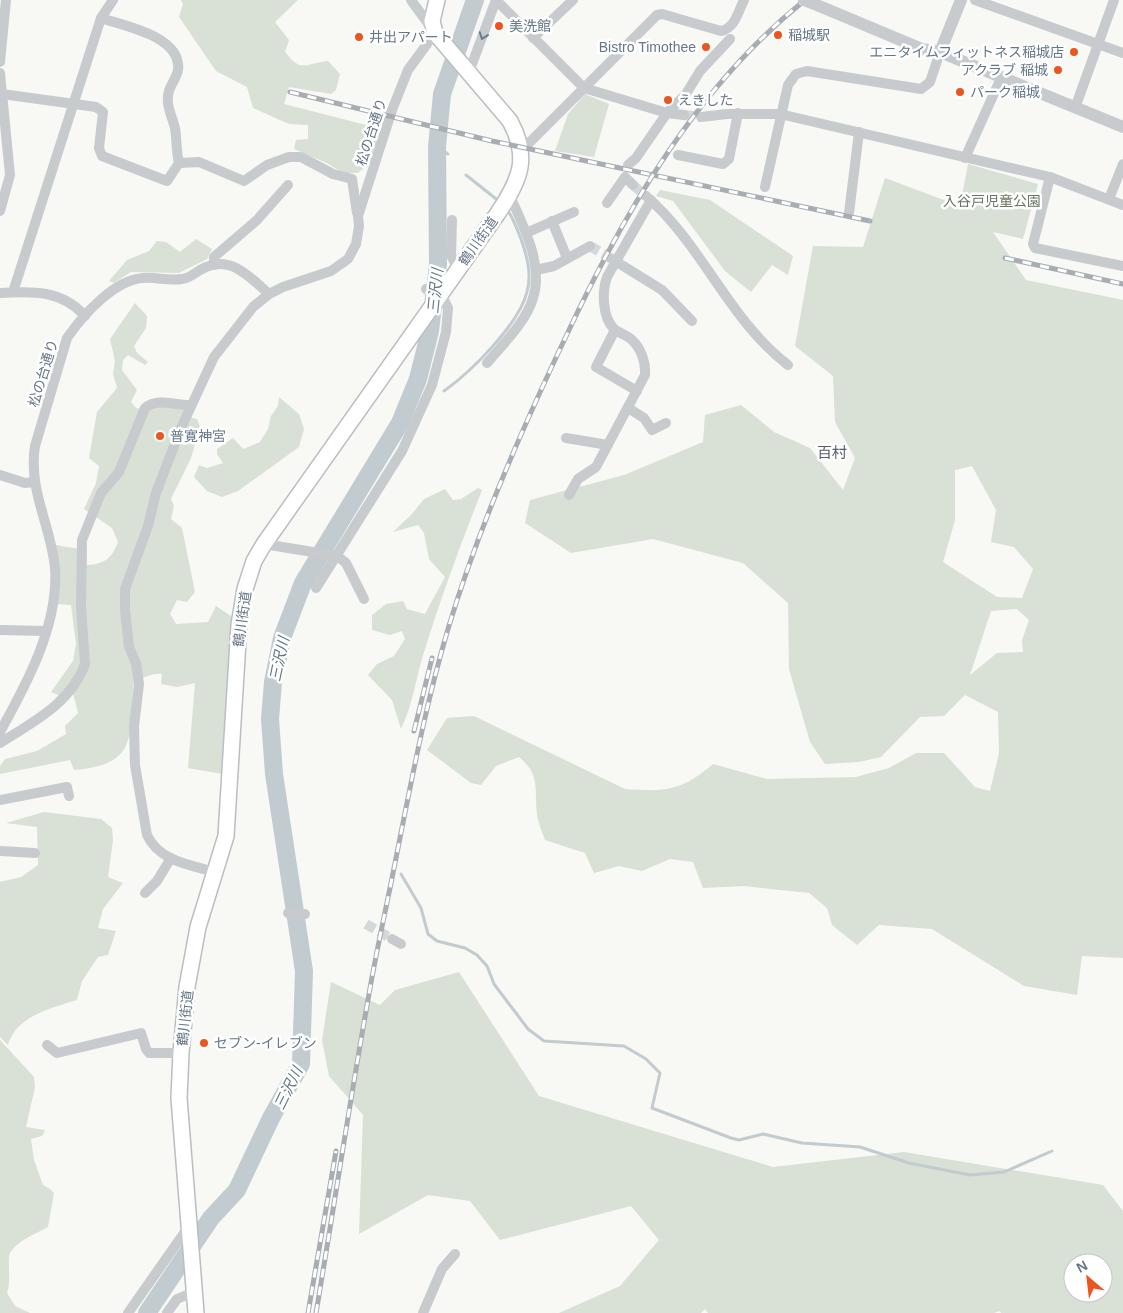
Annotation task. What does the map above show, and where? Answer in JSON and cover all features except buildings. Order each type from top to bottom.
[{"type":"main road","points":[[435,33],[432,21],[437,0]]},
{"type":"main road","points":[[435,33],[446,0]]},
{"type":"main road","name":"鶴川街道","points":[[196,1313],[180,1098],[181,1053],[187,988],[198,927],[226,836],[239,625],[245,589],[254,561],[264,544],[424,319],[434,294],[449,283],[498,213],[519,175],[522,150],[510,121],[435,33]]},
{"type":"street","points":[[0,62],[6,0]]},
{"type":"street","points":[[13,292],[72,102],[101,18],[113,0]]},
{"type":"street","points":[[411,0],[435,33]]},
{"type":"street","points":[[467,70],[496,0],[584,88],[667,113],[684,115]]},
{"type":"street","points":[[533,38],[573,0]]},
{"type":"street","points":[[522,150],[656,15],[662,14],[721,31],[730,28],[733,24],[744,0]]},
{"type":"street","points":[[804,0],[826,3],[922,49],[940,52],[1123,127]]},
{"type":"street","points":[[765,187],[780,114],[791,79],[801,71],[918,90],[925,88],[930,82],[940,52],[962,0]]},
{"type":"street","points":[[975,0],[1123,53]]},
{"type":"street","points":[[1075,108],[1114,0]]},
{"type":"street","points":[[2,94],[96,106],[103,112],[98,148],[102,156],[167,181],[179,163],[175,129],[168,107],[168,91],[178,71],[178,64],[170,45],[160,39],[101,18]]},
{"type":"street","name":"松の台通り","points":[[268,294],[283,287],[325,274],[342,264],[356,244],[359,226],[358,216],[392,110],[408,70],[435,33]]},
{"type":"street","points":[[628,165],[636,158],[667,113],[686,94],[700,71],[730,39]]},
{"type":"street","points":[[0,73],[10,175],[0,210]]},
{"type":"street","points":[[965,158],[1001,78]]},
{"type":"street","points":[[678,155],[723,164],[729,159],[738,113]]},
{"type":"street","points":[[701,117],[738,113],[780,114],[1050,177],[1123,205]]},
{"type":"street","points":[[849,213],[858,132]]},
{"type":"street","points":[[179,163],[199,162],[244,181],[267,166],[289,157],[301,157],[333,174],[352,179],[358,216]]},
{"type":"street","points":[[1109,199],[1123,164]]},
{"type":"street","points":[[607,202],[625,177],[633,185]]},
{"type":"street","points":[[1050,177],[1033,244],[1035,248],[1123,266]]},
{"type":"street","points":[[215,872],[171,858],[150,844],[140,805],[134,726],[139,684],[136,662],[126,632],[125,589],[142,545],[165,468],[191,405],[214,357],[253,307],[268,294],[236,268],[222,264],[214,265],[214,257],[257,220],[288,185]]},
{"type":"street","points":[[486,363],[534,298],[536,270],[526,233],[508,198]]},
{"type":"street","points":[[569,495],[578,478],[596,467],[645,375],[646,364],[638,347],[630,339],[615,330],[609,322],[603,288],[614,260],[648,198],[658,204],[758,337],[788,365]]},
{"type":"street","points":[[526,233],[574,212]]},
{"type":"street","points":[[452,220],[452,255],[458,269]]},
{"type":"street","points":[[552,221],[567,258]]},
{"type":"street","points":[[536,270],[554,266],[590,246]]},
{"type":"street","points":[[614,260],[662,290],[692,321]]},
{"type":"street","name":"松の台通り","points":[[0,732],[31,675],[46,631],[55,569],[34,482],[32,462],[67,338],[85,316],[110,292],[126,282],[144,278],[185,278],[214,265]]},
{"type":"street","points":[[0,293],[34,292],[59,296],[75,305],[85,316]]},
{"type":"street","points":[[316,588],[334,555],[402,451],[421,413],[432,385],[446,332],[448,308],[434,294]]},
{"type":"street","points":[[615,330],[596,367],[637,390]]},
{"type":"street","points":[[0,743],[59,703],[69,693],[82,673],[85,664],[81,607],[82,540],[101,493],[119,472],[145,408],[151,403],[158,402],[191,405]]},
{"type":"street","points":[[628,408],[644,418],[652,430],[666,423]]},
{"type":"street","points":[[566,438],[608,445]]},
{"type":"street","points":[[0,475],[25,482],[34,482]]},
{"type":"street","points":[[264,544],[334,555],[346,563],[364,599]]},
{"type":"street","points":[[0,630],[46,631]]},
{"type":"street","points":[[0,800],[67,787],[69,796]]},
{"type":"street","points":[[0,851],[35,853]]},
{"type":"street","points":[[145,894],[157,881],[171,858]]},
{"type":"street","points":[[288,913],[305,914]]},
{"type":"street","points":[[47,1045],[57,1053],[141,1033],[149,1053],[181,1053]]},
{"type":"street","points":[[128,1313],[189,1226]]},
{"type":"street","points":[[422,1313],[442,1269],[455,1254]]},
{"type":"street","points":[[167,1313],[177,1298],[194,1292]]},
{"type":"green space","points":[[181,0],[298,0],[275,22],[289,40],[285,52],[300,65],[305,66],[328,61],[340,74],[336,90],[331,94],[289,87],[284,104],[382,129],[370,163],[358,173],[343,173],[327,163],[294,149],[296,140],[308,139],[308,125],[289,124],[253,108],[247,87],[216,71],[179,17],[183,4]]},
{"type":"green space","points":[[585,94],[609,104],[594,157],[555,151],[568,114]]},
{"type":"green space","name":"入谷戸児童公園","points":[[968,164],[1038,184],[1023,239],[993,232],[1026,280],[1123,300],[1123,958],[1082,956],[1077,995],[1024,986],[932,929],[879,925],[857,945],[832,925],[827,908],[809,893],[744,886],[703,888],[693,862],[670,859],[642,871],[619,866],[594,873],[585,853],[545,840],[538,817],[534,776],[519,757],[496,766],[481,785],[471,783],[427,750],[447,718],[474,716],[625,789],[662,790],[672,788],[692,780],[713,764],[767,779],[856,777],[889,768],[916,753],[944,753],[975,787],[990,791],[999,753],[998,712],[965,695],[944,716],[920,717],[881,757],[859,762],[825,764],[810,742],[789,669],[788,603],[743,563],[653,539],[571,553],[525,523],[530,500],[624,475],[703,442],[705,415],[741,405],[774,432],[810,448],[843,490],[855,458],[835,422],[833,376],[795,346],[813,246],[863,247],[885,178],[960,206]],"holes":[[[972,466],[996,510],[991,542],[1014,547],[1033,569],[1022,598],[997,597],[943,562],[955,520],[955,470]],[[1017,609],[1029,620],[1022,640],[1023,652],[997,653],[970,675],[991,611]]]},
{"type":"green space","points":[[660,190],[710,200],[793,256],[788,275],[772,265],[751,292],[725,271],[673,201],[656,196]]},
{"type":"green space","points":[[196,239],[212,249],[207,259],[179,273],[131,272],[114,283],[109,281],[127,260],[149,251],[157,241],[166,242],[180,252]]},
{"type":"green space","points":[[135,303],[147,316],[146,328],[134,346],[137,353],[148,362],[145,365],[128,355],[123,360],[122,370],[137,390],[131,402],[136,408],[147,410],[157,404],[186,408],[184,416],[197,419],[200,427],[191,458],[171,499],[174,506],[171,519],[182,528],[195,592],[187,602],[177,600],[170,614],[176,624],[208,622],[216,606],[231,616],[231,673],[222,774],[188,768],[195,683],[177,687],[161,684],[162,674],[158,674],[134,680],[130,731],[127,743],[121,753],[111,761],[96,767],[74,770],[70,760],[0,774],[0,766],[5,759],[37,751],[66,734],[65,726],[78,713],[73,693],[60,696],[51,692],[73,661],[76,644],[71,605],[57,604],[55,545],[86,550],[87,565],[103,562],[113,552],[118,542],[112,528],[84,509],[96,483],[99,466],[89,458],[97,412],[117,388],[113,374],[115,361],[110,339]]},
{"type":"green space","points":[[279,397],[299,414],[304,429],[299,447],[238,491],[222,497],[207,491],[194,477],[199,465],[207,468],[223,463],[217,454],[217,449],[233,438],[243,449],[260,442],[268,429],[271,416],[278,406]]},
{"type":"green space","points":[[478,488],[482,490],[437,611],[421,662],[409,710],[401,729],[392,700],[368,675],[377,664],[394,656],[405,639],[402,631],[390,635],[372,630],[372,615],[386,604],[403,601],[407,609],[425,614],[445,577],[429,559],[424,533],[418,525],[393,532],[412,514],[424,499],[445,489],[453,500],[461,499]]},
{"type":"green space","points":[[44,812],[101,819],[112,828],[113,840],[108,877],[123,883],[103,909],[98,928],[116,931],[108,955],[98,957],[82,981],[77,1000],[46,1010],[26,1020],[12,1035],[8,1045],[0,1037],[0,882],[21,877],[38,865],[37,827],[6,823]]},
{"type":"green space","points":[[459,972],[539,1096],[773,1167],[904,1152],[1103,1185],[1123,1211],[1123,1313],[1001,1313],[1000,1311],[994,1313],[708,1313],[705,1309],[701,1313],[559,1313],[620,1286],[659,1240],[631,1206],[500,1240],[470,1201],[428,1195],[359,1234],[363,1115],[329,1076],[322,1040],[331,982],[380,1005],[395,990]]},
{"type":"green space","points":[[0,1040],[34,1077],[35,1087],[26,1127],[45,1130],[42,1136],[31,1139],[34,1160],[43,1185],[54,1193],[48,1227],[19,1243],[9,1257],[7,1293],[15,1306],[30,1313],[0,1313]]},
{"type":"waterway","name":"三沢川","points":[[147,1313],[211,1218],[237,1190],[271,1118],[301,1064],[304,971],[274,774],[270,719],[273,682],[282,638],[303,583],[400,423],[418,379],[430,331],[438,264],[437,147],[442,94],[475,0]]},
{"type":"waterway","points":[[437,147],[448,154]]},
{"type":"waterway","points":[[466,175],[500,202]]},
{"type":"waterway","points":[[444,391],[467,372],[493,346],[514,318],[527,292],[529,279],[527,258],[511,215],[506,208]]},
{"type":"waterway","points":[[401,874],[421,908],[428,934],[437,941],[465,948],[477,955],[487,966],[494,984],[528,1029],[544,1041],[624,1046],[646,1059],[660,1073],[652,1108],[739,1140],[763,1134],[802,1143],[860,1147],[909,1163],[970,1175],[1004,1172],[1052,1151]]},
{"type":"tunnel","points":[[684,115],[701,117]]},
{"type":"tunnel","points":[[633,185],[646,196]]},
{"type":"tunnel","points":[[590,246],[612,259]]},
{"type":"tunnel","points":[[366,924],[392,939]]},
{"type":"railway","points":[[316,1313],[372,976],[414,769],[440,657],[474,552],[503,477],[552,366],[591,284],[641,194],[669,151],[731,71],[767,34],[805,0]]},
{"type":"railway","points":[[290,92],[492,141],[870,221]]},
{"type":"railway","points":[[1005,258],[1123,284]]},
{"type":"railway","points":[[414,731],[432,658]]},
{"type":"railway","points":[[308,1313],[336,1151]]},
{"type":"place","name":"美洗館","points":[[499,26]]},
{"type":"place","name":"稲城駅","points":[[778,35]]},
{"type":"place","name":"井出アパート","points":[[359,37]]},
{"type":"place","name":"Bistro Timothee","points":[[706,47]]},
{"type":"place","name":"エニタイムフィットネス稲城店","points":[[1074,52]]},
{"type":"place","name":"アクラブ 稲城","points":[[1058,70]]},
{"type":"place","name":"パーク稲城","points":[[960,92]]},
{"type":"place","name":"えきした","points":[[668,100]]},
{"type":"place","name":"普寛神宮","points":[[160,436]]},
{"type":"place","name":"セブン-イレブン","points":[[204,1043]]},
{"type":"district","name":"百村","points":[[832,452]]}]
